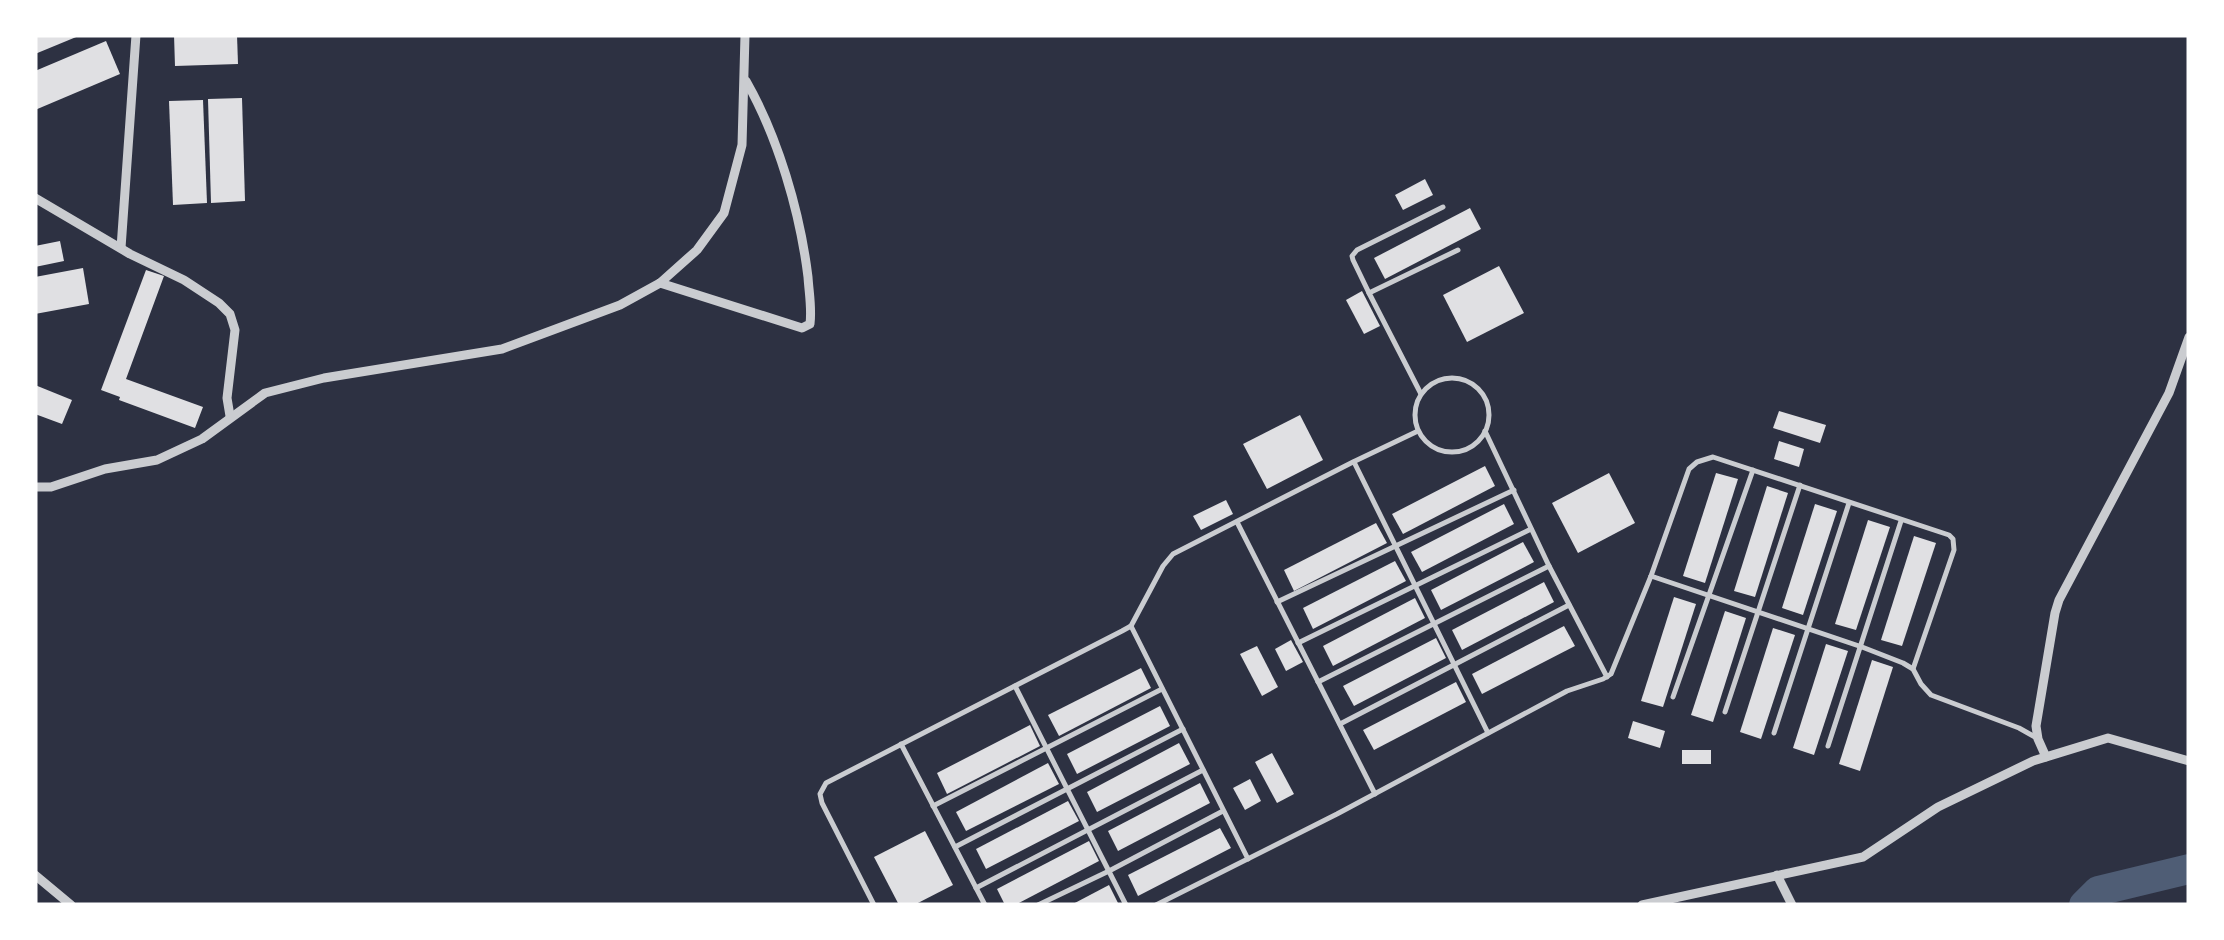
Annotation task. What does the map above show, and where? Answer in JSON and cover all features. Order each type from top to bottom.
[{"type":"street","points":[[120,248],[136,35]]},
{"type":"street","points":[[35,486],[52,488],[105,469],[157,460],[202,439],[264,393],[324,378],[502,349],[620,305],[660,283],[697,250],[724,212],[742,145],[745,35]]},
{"type":"street","points":[[660,283],[802,328],[810,324],[804,242],[762,110],[744,77]]},
{"type":"street","points":[[35,198],[184,280],[230,314],[235,330],[227,398],[230,416]]},
{"type":"street","points":[[2046,756],[2036,726],[2059,600],[2169,393],[2189,337]]},
{"type":"street","points":[[1642,905],[1863,856],[1938,807],[2046,756],[2108,738],[2189,760]]},
{"type":"street","points":[[1777,874],[1792,905]]},
{"type":"street","points":[[35,876],[72,905]]},
{"type":"lane","points":[[1421,394],[1352,256],[1443,207]]},
{"type":"lane","points":[[1369,293],[1458,250]]},
{"type":"lane","points":[[1442,380],[1467,381],[1485,398],[1485,431],[1475,444],[1460,451],[1428,444],[1418,431],[1415,408],[1421,394],[1442,380]]},
{"type":"lane","points":[[874,905],[822,803],[820,794],[826,783],[1131,626],[1173,554],[1418,431]]},
{"type":"lane","points":[[1485,431],[1549,566],[1608,677]]},
{"type":"lane","points":[[1156,905],[1567,690],[1608,677],[1615,668],[1690,469],[1712,457],[1953,539],[1954,550],[1914,669]]},
{"type":"lane","points":[[1353,462],[1488,733]]},
{"type":"lane","points":[[1673,697],[1753,470]]},
{"type":"lane","points":[[1725,712],[1800,486]]},
{"type":"lane","points":[[1277,602],[1514,490]]},
{"type":"lane","points":[[1774,732],[1850,502]]},
{"type":"lane","points":[[1828,746],[1902,520]]},
{"type":"lane","points":[[1237,522],[1374,794]]},
{"type":"lane","points":[[1298,643],[1531,529]]},
{"type":"lane","points":[[1318,682],[1549,566]]},
{"type":"lane","points":[[1651,576],[1862,647],[1914,669],[1932,695],[2038,738]]},
{"type":"lane","points":[[1340,724],[1569,605]]},
{"type":"lane","points":[[1131,626],[1248,859]]},
{"type":"lane","points":[[1015,686],[1126,905]]},
{"type":"lane","points":[[934,806],[1163,689]]},
{"type":"lane","points":[[954,847],[1183,729]]},
{"type":"lane","points":[[901,744],[985,905]]},
{"type":"lane","points":[[976,888],[1203,770]]},
{"type":"lane","points":[[1038,905],[1224,811]]},
{"type":"building","points":[[35,35],[81,35],[35,54]]},
{"type":"building","points":[[174,35],[237,35],[238,64],[175,66]]},
{"type":"building","points":[[106,41],[120,74],[35,110],[35,71]]},
{"type":"building","points":[[242,98],[245,201],[211,203],[208,99]]},
{"type":"building","points":[[203,100],[207,203],[173,205],[169,101]]},
{"type":"building","points":[[1425,179],[1433,195],[1403,210],[1395,195]]},
{"type":"building","points":[[1470,208],[1481,229],[1385,279],[1374,258]]},
{"type":"building","points":[[60,241],[64,261],[35,267],[35,246]]},
{"type":"building","points":[[1499,266],[1524,313],[1467,342],[1443,295]]},
{"type":"building","points":[[83,268],[89,304],[35,314],[35,277]]},
{"type":"building","points":[[146,270],[164,276],[126,379],[203,407],[195,428],[101,390]]},
{"type":"building","points":[[1362,291],[1380,326],[1364,334],[1346,300]]},
{"type":"building","points":[[35,385],[72,400],[62,424],[35,414]]},
{"type":"building","points":[[1779,411],[1826,425],[1820,443],[1773,428]]},
{"type":"building","points":[[1300,415],[1323,460],[1267,489],[1243,444]]},
{"type":"building","points":[[1779,441],[1804,449],[1799,467],[1774,459]]},
{"type":"building","points":[[1485,466],[1495,486],[1403,534],[1392,514]]},
{"type":"building","points":[[1609,473],[1635,523],[1578,553],[1552,503]]},
{"type":"building","points":[[1716,473],[1738,479],[1705,583],[1683,576]]},
{"type":"building","points":[[1767,486],[1788,493],[1755,597],[1734,591]]},
{"type":"building","points":[[1226,500],[1233,514],[1201,530],[1193,516]]},
{"type":"building","points":[[1504,504],[1514,524],[1422,572],[1411,552]]},
{"type":"building","points":[[1815,504],[1837,511],[1803,615],[1782,608]]},
{"type":"building","points":[[1868,520],[1890,527],[1856,630],[1835,624]]},
{"type":"building","points":[[1376,523],[1387,543],[1294,591],[1284,570]]},
{"type":"building","points":[[1914,536],[1936,543],[1902,646],[1881,640]]},
{"type":"building","points":[[1523,542],[1534,562],[1441,610],[1431,590]]},
{"type":"building","points":[[1395,561],[1406,581],[1313,629],[1303,608]]},
{"type":"building","points":[[1544,582],[1554,602],[1462,650],[1452,630]]},
{"type":"building","points":[[1674,597],[1696,604],[1663,707],[1641,701]]},
{"type":"building","points":[[1415,598],[1425,618],[1333,666],[1323,646]]},
{"type":"building","points":[[1725,611],[1746,618],[1713,722],[1691,715]]},
{"type":"building","points":[[1564,626],[1575,646],[1482,694],[1472,674]]},
{"type":"building","points":[[1773,628],[1795,635],[1761,739],[1740,732]]},
{"type":"building","points":[[1436,638],[1446,658],[1354,706],[1343,686]]},
{"type":"building","points":[[1291,640],[1303,662],[1286,671],[1275,649]]},
{"type":"building","points":[[1826,644],[1848,651],[1814,755],[1793,748]]},
{"type":"building","points":[[1257,646],[1278,687],[1262,696],[1240,654]]},
{"type":"building","points":[[1872,660],[1893,667],[1860,771],[1839,764]]},
{"type":"building","points":[[1141,668],[1151,688],[1059,736],[1048,715]]},
{"type":"building","points":[[1456,682],[1466,702],[1374,750],[1363,730]]},
{"type":"building","points":[[1160,706],[1170,726],[1077,774],[1067,754]]},
{"type":"building","points":[[1633,721],[1665,731],[1660,748],[1628,738]]},
{"type":"building","points":[[1030,725],[1040,746],[947,794],[937,773]]},
{"type":"building","points":[[1179,743],[1190,764],[1097,812],[1087,792]]},
{"type":"building","points":[[1682,750],[1711,750],[1711,764],[1682,764]]},
{"type":"building","points":[[1272,753],[1294,794],[1277,803],[1255,762]]},
{"type":"building","points":[[1048,763],[1059,784],[966,831],[956,812]]},
{"type":"building","points":[[1250,779],[1261,801],[1245,810],[1233,788]]},
{"type":"building","points":[[1200,783],[1210,803],[1118,851],[1108,831]]},
{"type":"building","points":[[1068,801],[1079,821],[986,869],[976,849]]},
{"type":"building","points":[[1220,828],[1231,848],[1138,896],[1128,875]]},
{"type":"building","points":[[925,831],[953,885],[914,905],[899,905],[874,857]]},
{"type":"building","points":[[1089,841],[1099,861],[1015,905],[1005,905],[997,889]]},
{"type":"building","points":[[1109,885],[1119,905],[1071,905]]},
{"type":"waterway","points":[[2084,905],[2098,891],[2189,869]]}]
